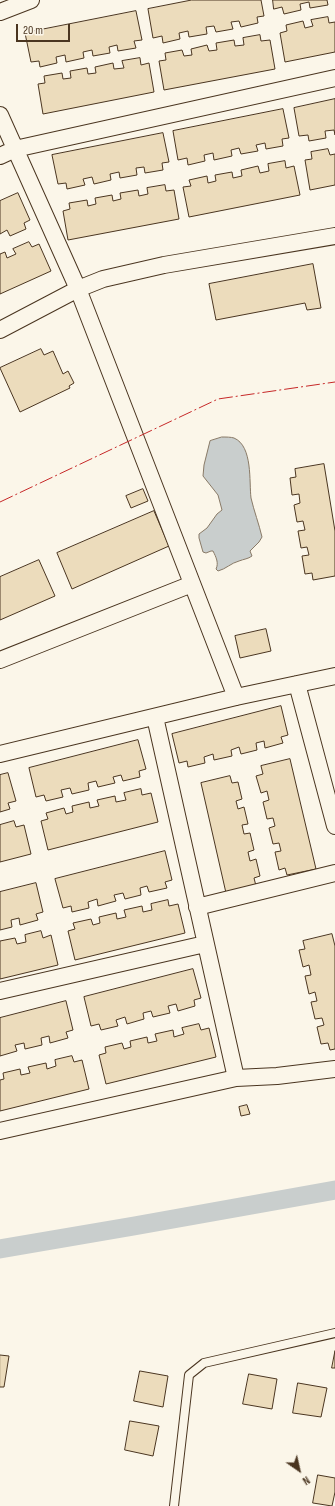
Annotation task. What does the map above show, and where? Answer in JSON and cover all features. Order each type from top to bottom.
[{"type":"street","points":[[0,12],[31,0]]},
{"type":"street","points":[[0,156],[15,149],[335,78]]},
{"type":"street","points":[[0,114],[78,289],[236,697]]},
{"type":"street","points":[[0,330],[78,289],[103,279],[164,266],[335,236]]},
{"type":"street","points":[[0,660],[192,584]]},
{"type":"street","points":[[0,754],[236,697],[335,676]]},
{"type":"street","points":[[297,684],[335,826]]},
{"type":"street","points":[[155,717],[236,1078]]},
{"type":"street","points":[[197,907],[335,873]]},
{"type":"street","points":[[0,991],[205,944]]},
{"type":"street","points":[[0,1131],[236,1078],[277,1076],[335,1069]]},
{"type":"lane","points":[[174,1506],[189,1375],[204,1363],[335,1333]]},
{"type":"shaded area","points":[[222,437],[234,438],[240,442],[244,448],[249,465],[251,498],[262,537],[250,551],[252,556],[218,571],[216,569],[217,560],[213,551],[206,553],[203,552],[199,534],[207,528],[217,514],[222,510],[218,495],[203,476],[210,441]]},
{"type":"building","points":[[192,0],[261,0],[264,16],[257,17],[258,23],[241,27],[239,21],[231,22],[233,29],[216,32],[214,26],[206,27],[207,34],[189,37],[188,31],[179,33],[180,39],[163,43],[162,36],[153,38],[148,9]]},
{"type":"building","points":[[273,0],[327,0],[328,5],[310,8],[309,2],[300,4],[301,10],[284,14],[282,7],[274,9]]},
{"type":"building","points":[[136,11],[142,40],[134,41],[136,48],[118,51],[117,45],[109,47],[110,53],[93,56],[92,50],[83,52],[84,58],[66,62],[65,55],[56,57],[57,63],[40,67],[39,61],[31,62],[25,33]]},
{"type":"building","points":[[328,17],[329,23],[335,22],[335,52],[285,62],[280,33],[287,31],[286,25],[303,21],[305,28],[313,26],[311,20]]},
{"type":"building","points":[[260,35],[261,41],[270,40],[275,69],[164,90],[159,61],[166,60],[165,53],[182,50],[184,56],[192,55],[191,49],[207,45],[209,51],[217,50],[216,43],[234,40],[235,46],[244,45],[243,38]]},
{"type":"building","points":[[140,58],[141,65],[149,63],[154,92],[43,114],[38,84],[45,83],[44,76],[62,73],[63,79],[71,78],[70,71],[87,68],[88,74],[96,73],[95,67],[113,63],[114,69],[124,68],[122,61]]},
{"type":"building","points":[[335,99],[335,135],[334,130],[325,131],[326,138],[309,141],[308,135],[299,136],[294,108]]},
{"type":"building","points":[[283,109],[289,138],[282,139],[283,146],[266,149],[265,143],[256,145],[258,151],[241,154],[239,148],[231,150],[232,156],[214,160],[213,153],[204,155],[205,161],[188,165],[187,158],[178,160],[173,131]]},
{"type":"building","points":[[163,133],[169,162],[162,163],[163,170],[145,173],[144,167],[136,168],[137,175],[120,178],[119,172],[110,174],[111,180],[94,184],[92,177],[83,179],[85,185],[67,189],[66,183],[58,184],[52,155]]},
{"type":"building","points":[[328,149],[330,155],[335,154],[335,185],[310,190],[305,160],[312,159],[311,152]]},
{"type":"building","points":[[285,161],[286,168],[294,166],[300,195],[189,217],[183,187],[191,186],[189,180],[207,176],[208,183],[216,181],[215,175],[232,172],[233,178],[242,176],[241,170],[258,166],[260,173],[269,171],[268,164]]},
{"type":"building","points":[[165,185],[166,191],[174,190],[179,219],[68,240],[63,211],[70,209],[69,203],[87,200],[88,206],[96,204],[95,198],[112,195],[113,201],[121,199],[120,193],[138,190],[139,196],[148,194],[147,188]]},
{"type":"building","points":[[18,193],[30,220],[24,223],[26,229],[10,236],[7,230],[0,234],[0,201]]},
{"type":"building","points":[[29,242],[32,247],[39,244],[51,271],[0,294],[0,254],[5,252],[7,258],[16,254],[13,249]]},
{"type":"building","points":[[313,264],[321,308],[307,310],[305,303],[216,320],[209,284]]},
{"type":"building","points":[[41,349],[44,355],[53,351],[63,374],[68,371],[74,383],[69,386],[70,388],[20,412],[0,368]]},
{"type":"building","points":[[324,464],[335,531],[335,576],[313,580],[312,573],[305,574],[302,556],[309,555],[307,547],[301,548],[298,531],[305,530],[303,521],[297,522],[294,505],[300,503],[299,494],[292,495],[290,478],[296,477],[295,469]]},
{"type":"building","points":[[143,489],[148,501],[131,508],[126,496]]},
{"type":"building","points":[[154,511],[169,546],[72,589],[57,553]]},
{"type":"building","points":[[39,560],[55,596],[0,620],[0,577]]},
{"type":"building","points":[[266,629],[271,651],[240,658],[235,636]]},
{"type":"building","points":[[281,706],[288,735],[281,737],[283,743],[265,748],[264,741],[256,743],[257,750],[241,754],[239,747],[231,750],[232,756],[214,760],[213,754],[204,757],[205,763],[188,767],[187,761],[179,763],[172,734]]},
{"type":"building","points":[[138,740],[146,769],[139,771],[140,777],[123,781],[121,775],[113,777],[115,783],[98,787],[96,781],[88,783],[89,790],[72,794],[70,788],[61,790],[63,797],[46,801],[44,795],[36,797],[29,768]]},
{"type":"building","points":[[290,759],[316,869],[287,875],[285,868],[279,870],[275,852],[281,851],[279,843],[273,844],[269,828],[275,826],[273,818],[267,819],[263,802],[269,800],[267,791],[261,793],[256,776],[263,774],[261,766]]},
{"type":"building","points":[[8,773],[16,801],[8,803],[10,809],[0,812],[0,775]]},
{"type":"building","points":[[230,776],[232,783],[238,782],[242,799],[236,801],[238,809],[244,807],[248,824],[242,825],[244,834],[250,833],[254,850],[248,852],[250,861],[256,859],[260,876],[254,878],[256,886],[226,893],[201,783]]},
{"type":"building","points":[[141,789],[142,795],[151,793],[158,822],[48,850],[41,821],[48,819],[46,813],[64,808],[66,814],[73,812],[72,806],[89,802],[90,808],[99,806],[97,800],[115,796],[116,802],[126,800],[124,793]]},
{"type":"building","points":[[14,821],[16,827],[24,825],[31,854],[0,862],[0,825]]},
{"type":"building","points":[[165,851],[172,880],[165,882],[167,888],[149,892],[147,886],[140,888],[141,895],[125,899],[123,893],[114,895],[116,901],[98,906],[97,899],[88,902],[89,908],[72,912],[71,906],[63,908],[55,879]]},
{"type":"building","points":[[36,883],[43,912],[36,914],[38,920],[20,925],[19,918],[11,920],[12,927],[0,930],[0,892]]},
{"type":"building","points":[[168,900],[169,906],[178,904],[185,933],[75,960],[68,931],[75,929],[73,923],[91,919],[93,925],[100,923],[99,917],[116,913],[117,919],[126,917],[124,910],[142,906],[143,912],[152,910],[151,904]]},
{"type":"building","points":[[41,931],[43,938],[51,935],[58,965],[0,979],[0,941],[15,938],[17,944],[26,942],[25,935]]},
{"type":"building","points":[[332,934],[335,946],[335,1049],[330,1050],[328,1043],[321,1044],[317,1027],[324,1025],[322,1018],[315,1019],[311,1002],[317,1001],[315,992],[309,994],[305,976],[311,975],[309,965],[303,967],[299,950],[305,949],[303,941]]},
{"type":"building","points":[[193,969],[201,998],[194,1000],[195,1006],[178,1011],[176,1004],[168,1006],[170,1013],[153,1017],[151,1011],[143,1013],[144,1019],[127,1024],[125,1017],[116,1020],[118,1026],[101,1030],[99,1024],[91,1026],[84,997]]},
{"type":"building","points":[[66,1001],[73,1030],[66,1032],[68,1038],[50,1043],[49,1036],[41,1038],[42,1045],[25,1049],[24,1043],[15,1045],[17,1051],[0,1056],[0,1018]]},
{"type":"building","points":[[199,1024],[201,1030],[209,1028],[216,1057],[106,1084],[99,1055],[106,1053],[105,1047],[122,1043],[124,1049],[131,1047],[130,1041],[147,1037],[148,1043],[157,1041],[155,1034],[173,1030],[174,1037],[184,1034],[182,1028]]},
{"type":"building","points":[[72,1056],[74,1062],[82,1060],[89,1089],[0,1111],[0,1080],[4,1079],[3,1073],[20,1069],[21,1075],[30,1073],[28,1067],[46,1063],[47,1069],[56,1066],[55,1060]]},
{"type":"building","points":[[247,1105],[250,1114],[241,1116],[239,1107]]},
{"type":"building","points":[[335,1351],[335,1368],[332,1368]]},
{"type":"building","points":[[0,1355],[9,1356],[4,1387],[0,1387]]},
{"type":"building","points":[[140,1371],[168,1376],[163,1407],[134,1401]]},
{"type":"building","points":[[249,1374],[277,1379],[272,1409],[243,1404]]},
{"type":"building","points":[[298,1383],[327,1388],[321,1417],[293,1413]]},
{"type":"building","points":[[130,1421],[159,1426],[153,1456],[125,1450]]},
{"type":"building","points":[[318,1475],[335,1478],[335,1492],[332,1506],[313,1503]]},
{"type":"waterway","points":[[0,1249],[335,1190]]},
{"type":"power","points":[[0,502],[218,399],[335,382]]}]
